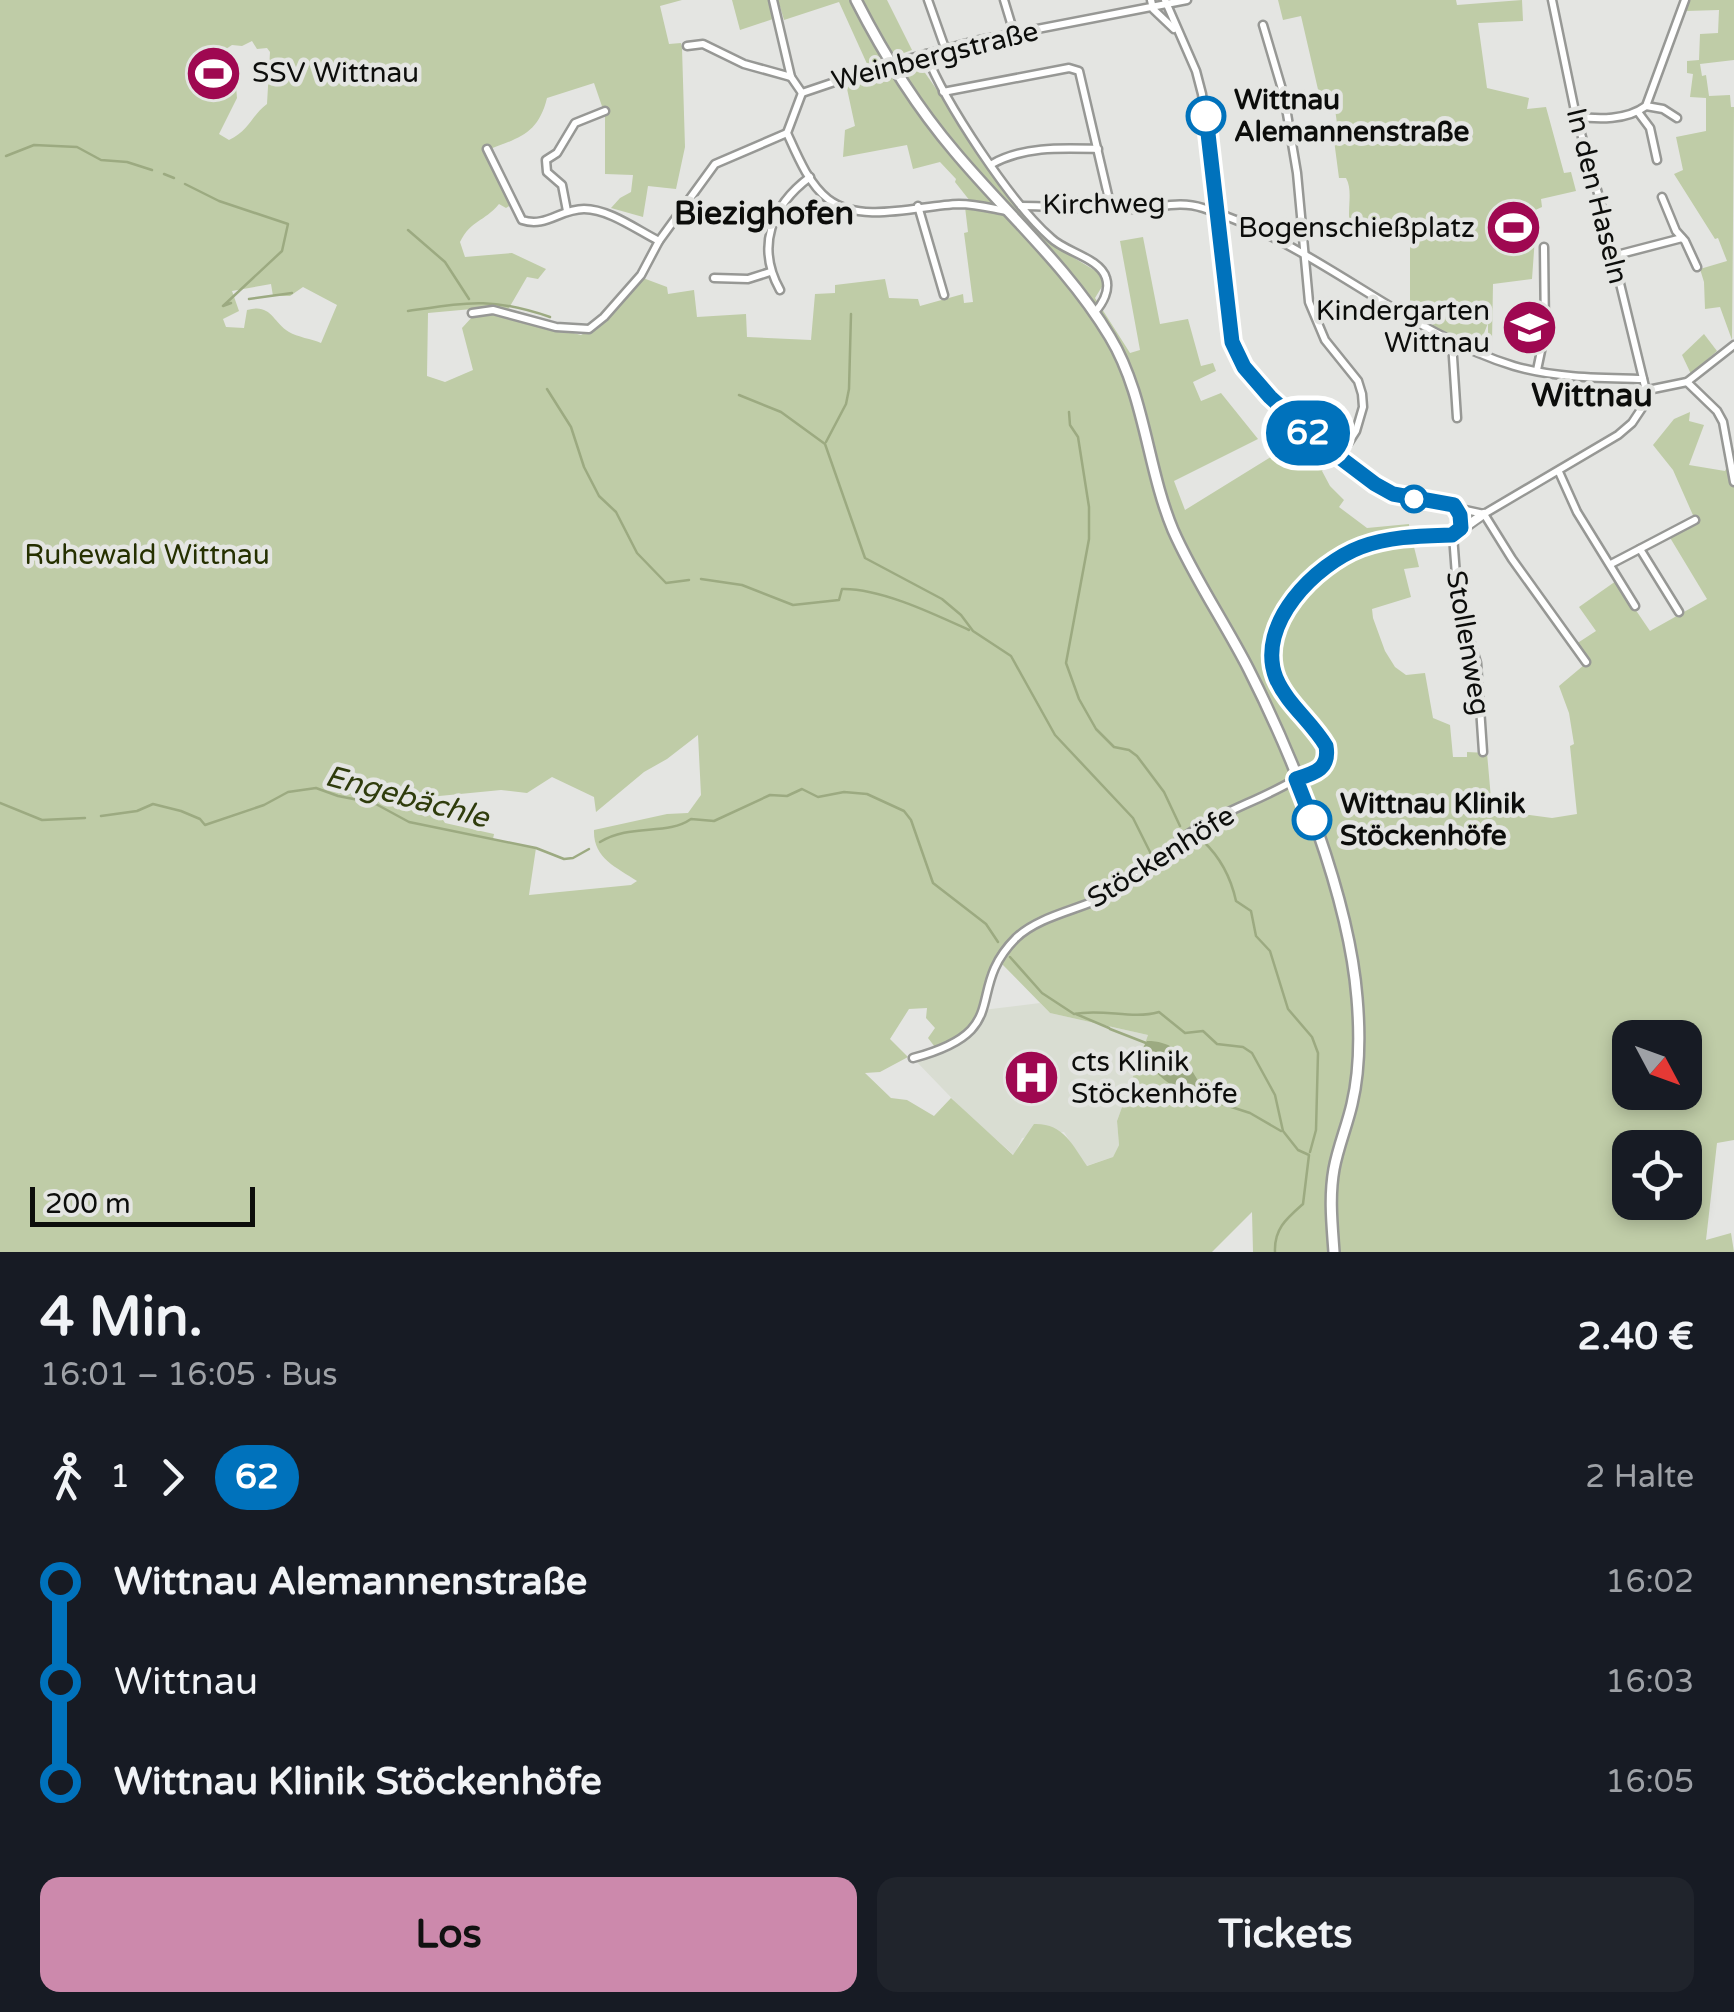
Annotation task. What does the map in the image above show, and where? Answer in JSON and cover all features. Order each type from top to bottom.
[{"type":"main road","points":[[856,0],[917,104],[1094,312],[1124,364],[1156,484],[1175,534],[1250,673],[1296,779],[1336,894],[1358,999],[1357,1075],[1331,1195],[1334,1252]]},
{"type":"street","points":[[472,313],[493,310],[556,326],[589,328],[604,318],[641,275],[659,240],[715,164],[787,133],[802,94],[791,77],[773,0]]},
{"type":"street","points":[[928,0],[945,48]]},
{"type":"street","points":[[1004,0],[1014,34]]},
{"type":"street","name":"Weinbergstraße","points":[[802,94],[945,48],[1152,4],[1188,0]]},
{"type":"street","name":"In den Haseln","points":[[1552,0],[1576,116],[1648,390]]},
{"type":"street","points":[[1576,116],[1597,120],[1638,112],[1646,106],[1686,0]]},
{"type":"street","points":[[1166,2],[1202,94],[1232,342],[1244,367],[1296,422],[1393,494],[1484,514],[1512,560],[1586,662]]},
{"type":"street","points":[[1152,4],[1176,31]]},
{"type":"street","points":[[1263,24],[1284,96],[1313,315],[1324,340],[1358,381],[1362,394],[1363,407],[1356,431],[1340,456]]},
{"type":"street","points":[[687,46],[712,47],[744,64],[791,77]]},
{"type":"street","points":[[926,54],[944,92],[1021,206],[1053,240],[1102,269],[1107,290],[1094,312]]},
{"type":"street","points":[[944,92],[1073,68],[1082,77],[1111,208]]},
{"type":"street","points":[[1646,106],[1663,108],[1677,118]]},
{"type":"street","points":[[566,211],[562,185],[547,172],[546,160],[557,153],[570,128],[605,111]]},
{"type":"street","points":[[1638,112],[1650,128],[1658,160]]},
{"type":"street","points":[[787,133],[810,177],[828,199],[850,209],[976,205],[1007,211]]},
{"type":"street","points":[[992,164],[1005,157],[1058,147],[1098,149]]},
{"type":"street","points":[[488,149],[522,220],[538,224],[566,211],[600,211],[659,240]]},
{"type":"street","points":[[780,290],[770,272],[770,227],[788,197],[810,177]]},
{"type":"street","points":[[1662,196],[1697,267]]},
{"type":"street","name":"Kirchweg","points":[[1021,206],[1156,207],[1176,202],[1217,214],[1304,252],[1452,342],[1516,367],[1588,378],[1643,379]]},
{"type":"street","points":[[918,206],[944,295]]},
{"type":"street","points":[[1613,256],[1682,238]]},
{"type":"street","points":[[1537,370],[1545,332],[1544,247]]},
{"type":"street","points":[[714,278],[748,279],[770,272]]},
{"type":"street","points":[[1452,342],[1456,418]]},
{"type":"street","points":[[1296,779],[1320,770],[1328,757],[1320,736],[1276,678],[1273,645],[1284,616],[1312,579],[1359,548],[1411,536],[1452,535],[1559,472],[1632,423],[1644,408],[1648,390],[1687,382],[1734,345]]},
{"type":"street","points":[[1687,382],[1723,422],[1734,482]]},
{"type":"street","points":[[1559,472],[1576,512],[1634,606]]},
{"type":"street","points":[[1454,505],[1461,528]]},
{"type":"street","points":[[1611,564],[1695,520]]},
{"type":"street","name":"Stollenweg","points":[[1452,535],[1458,602],[1477,664],[1483,752]]},
{"type":"street","points":[[1640,549],[1680,612]]},
{"type":"street","name":"Stöckenhöfe","points":[[913,1058],[955,1044],[974,1028],[998,964],[1030,928],[1111,893],[1194,830],[1296,779]]},
{"type":"shaded area","name":"cts Klinik Stöckenhöfe","points":[[1040,1003],[1050,1013],[1148,1035],[1117,1121],[1119,1145],[1113,1157],[1086,1166],[1064,1132],[1022,1138],[1014,1155],[968,1115],[913,1058],[938,1051],[983,1010]]},
{"type":"shaded area","points":[[1147,1041],[1173,1048],[1219,1103],[1183,1091],[1163,1079],[1148,1061],[1143,1048]]},
{"type":"green space","name":"Ruhewald Wittnau","points":[[0,0],[682,0],[660,6],[669,44],[681,43],[682,48],[685,147],[676,189],[648,186],[643,217],[611,208],[631,192],[633,175],[605,174],[605,115],[594,83],[547,98],[538,120],[525,134],[485,151],[511,205],[506,208],[499,204],[469,229],[460,242],[465,257],[512,253],[546,269],[538,279],[527,277],[505,315],[581,335],[606,321],[643,278],[667,287],[668,294],[694,290],[697,317],[746,314],[747,337],[811,340],[815,294],[835,293],[835,285],[885,279],[889,298],[918,299],[920,306],[963,294],[964,303],[973,302],[964,233],[968,232],[965,207],[970,201],[956,179],[940,162],[913,169],[907,145],[843,157],[845,130],[855,126],[846,84],[916,60],[1031,224],[1056,247],[1099,273],[1103,285],[1095,298],[1130,353],[1140,350],[1120,241],[1143,237],[1160,324],[1188,319],[1201,366],[1213,363],[1216,371],[1193,382],[1201,401],[1221,393],[1258,439],[1174,481],[1185,510],[1274,455],[1310,439],[1333,456],[1322,471],[1344,500],[1339,507],[1367,528],[1409,524],[1410,541],[1418,540],[1419,545],[1414,547],[1419,567],[1404,569],[1411,597],[1372,609],[1373,618],[1395,667],[1406,675],[1425,673],[1433,718],[1450,725],[1453,757],[1467,757],[1467,752],[1487,753],[1492,810],[1552,818],[1577,814],[1570,746],[1574,744],[1559,686],[1590,660],[1576,644],[1596,631],[1579,607],[1616,581],[1650,631],[1707,599],[1669,536],[1696,522],[1673,470],[1653,445],[1674,419],[1690,412],[1689,421],[1704,425],[1689,465],[1725,471],[1734,453],[1734,1140],[1717,1143],[1706,1240],[1731,1233],[1734,1252],[1253,1252],[1252,1212],[1212,1252],[0,1252]],"holes":[[[252,41],[257,49],[267,48],[270,52],[267,104],[242,132],[229,140],[219,134],[237,98],[238,71],[229,56],[224,59],[220,53],[232,45]],[[271,284],[273,296],[290,296],[303,287],[337,305],[321,343],[289,332],[261,309],[247,310],[244,328],[226,327],[223,319],[239,311],[232,291]],[[472,309],[473,316],[462,328],[473,370],[445,382],[427,376],[428,313]],[[698,735],[701,795],[688,813],[594,830],[597,848],[614,866],[637,881],[631,885],[529,895],[536,848],[445,823],[429,797],[501,790],[527,793],[552,777],[594,797],[596,812],[644,772]],[[1001,963],[1050,1013],[1148,1035],[1117,1121],[1119,1145],[1113,1157],[1087,1166],[1060,1131],[1034,1124],[1013,1155],[951,1098],[934,1116],[907,1100],[891,1098],[865,1073],[880,1072],[908,1057],[890,1039],[909,1009],[927,1008],[926,1018],[935,1028],[928,1038],[938,1051],[978,1023]]]},
{"type":"green space","points":[[732,0],[768,0],[773,19],[740,30]]},
{"type":"green space","points":[[778,0],[887,0],[912,50],[868,66],[839,2],[784,20]]},
{"type":"green space","points":[[1278,0],[1456,0],[1457,5],[1522,0],[1523,21],[1478,23],[1487,88],[1529,98],[1527,109],[1546,107],[1564,173],[1571,172],[1576,191],[1541,199],[1542,207],[1531,212],[1535,237],[1532,279],[1493,284],[1492,342],[1488,340],[1488,323],[1478,349],[1410,314],[1410,232],[1354,237],[1349,222],[1350,191],[1346,178],[1339,178],[1335,109],[1323,111],[1301,16],[1283,20]]},
{"type":"green space","points":[[1690,0],[1734,0],[1734,60],[1700,64],[1709,96],[1730,95],[1734,107],[1732,340],[1720,307],[1705,309],[1700,269],[1727,261],[1718,238],[1715,239],[1674,174],[1683,170],[1676,137],[1706,131],[1706,98],[1690,97],[1693,74],[1687,73],[1687,61],[1699,60],[1700,34],[1718,33],[1719,10],[1686,11]]},
{"type":"green space","points":[[1704,334],[1717,351],[1691,374],[1682,355]]},
{"type":"waterway","points":[[6,156],[34,145],[77,147],[101,160],[127,162],[152,170]]},
{"type":"waterway","points":[[164,174],[174,178]]},
{"type":"waterway","points":[[185,184],[219,201],[288,224],[282,251],[223,306],[231,303]]},
{"type":"waterway","points":[[408,230],[445,262],[469,299]]},
{"type":"waterway","points":[[249,299],[292,293]]},
{"type":"waterway","points":[[408,311],[480,303],[512,306],[550,317]]},
{"type":"waterway","points":[[826,442],[846,404],[849,389],[851,314]]},
{"type":"waterway","points":[[547,389],[571,427],[599,496],[616,512],[637,553],[666,583],[689,580]]},
{"type":"waterway","points":[[739,395],[781,412],[825,444],[865,558],[942,599],[973,631],[1011,656],[1055,735],[1133,818],[1151,854]]},
{"type":"waterway","points":[[1069,412],[1070,425],[1078,437],[1089,507],[1089,539],[1066,663],[1079,699],[1096,729],[1114,747],[1137,756],[1164,792],[1180,826]]},
{"type":"waterway","points":[[701,579],[742,585],[793,605],[839,600],[842,589],[873,593],[969,630]]},
{"type":"waterway","name":"Engebächle","points":[[101,816],[137,811],[153,804],[181,811],[205,825],[264,805],[288,792],[316,788],[374,803],[409,822],[536,848],[564,859],[589,849]]},
{"type":"waterway","name":"Engebächle","points":[[600,842],[691,819],[714,821],[770,795],[787,796],[802,789],[818,797],[844,792],[867,794],[904,811],[911,820],[933,883],[986,924],[998,942]]},
{"type":"waterway","name":"Engebächle","points":[[0,803],[42,820],[85,818]]},
{"type":"waterway","points":[[1203,841],[1224,869],[1236,901],[1251,911],[1256,936],[1270,951],[1288,1009],[1312,1037],[1318,1053],[1316,1130],[1310,1152]]},
{"type":"waterway","name":"Engebächle","points":[[1010,957],[1042,993],[1074,1014],[1159,1012],[1185,1033],[1203,1031],[1217,1044],[1243,1047],[1252,1053],[1275,1095],[1283,1131],[1298,1150],[1309,1155],[1303,1204],[1279,1231],[1275,1252]]},
{"type":"waterway","points":[[1076,1014],[1109,1028]]},
{"type":"waterway","points":[[1110,1029],[1146,1043]]},
{"type":"waterway","points":[[1219,1103],[1250,1113],[1281,1131]]},
{"type":"bus line","name":"62","points":[[1206,116],[1232,342],[1244,367],[1296,422],[1375,484],[1393,494],[1454,505],[1460,515],[1461,528],[1452,535],[1384,541],[1359,548],[1331,563],[1303,588],[1276,630],[1276,678],[1326,746],[1328,757],[1320,770],[1296,779],[1312,820]]},
{"type":"place","name":"SSV Wittnau","points":[[213,73]]},
{"type":"place","name":"Wittnau Alemannenstraße","points":[[1206,116]]},
{"type":"place","name":"Bogenschießplatz","points":[[1514,228]]},
{"type":"place","name":"Kindergarten Wittnau","points":[[1529,327]]},
{"type":"place","name":"Wittnau Klinik Stöckenhöfe","points":[[1312,820]]},
{"type":"place","name":"cts Klinik Stöckenhöfe","points":[[1032,1078]]},
{"type":"district","name":"Biezighofen","points":[[764,214]]},
{"type":"district","name":"Wittnau","points":[[1592,396]]}]
